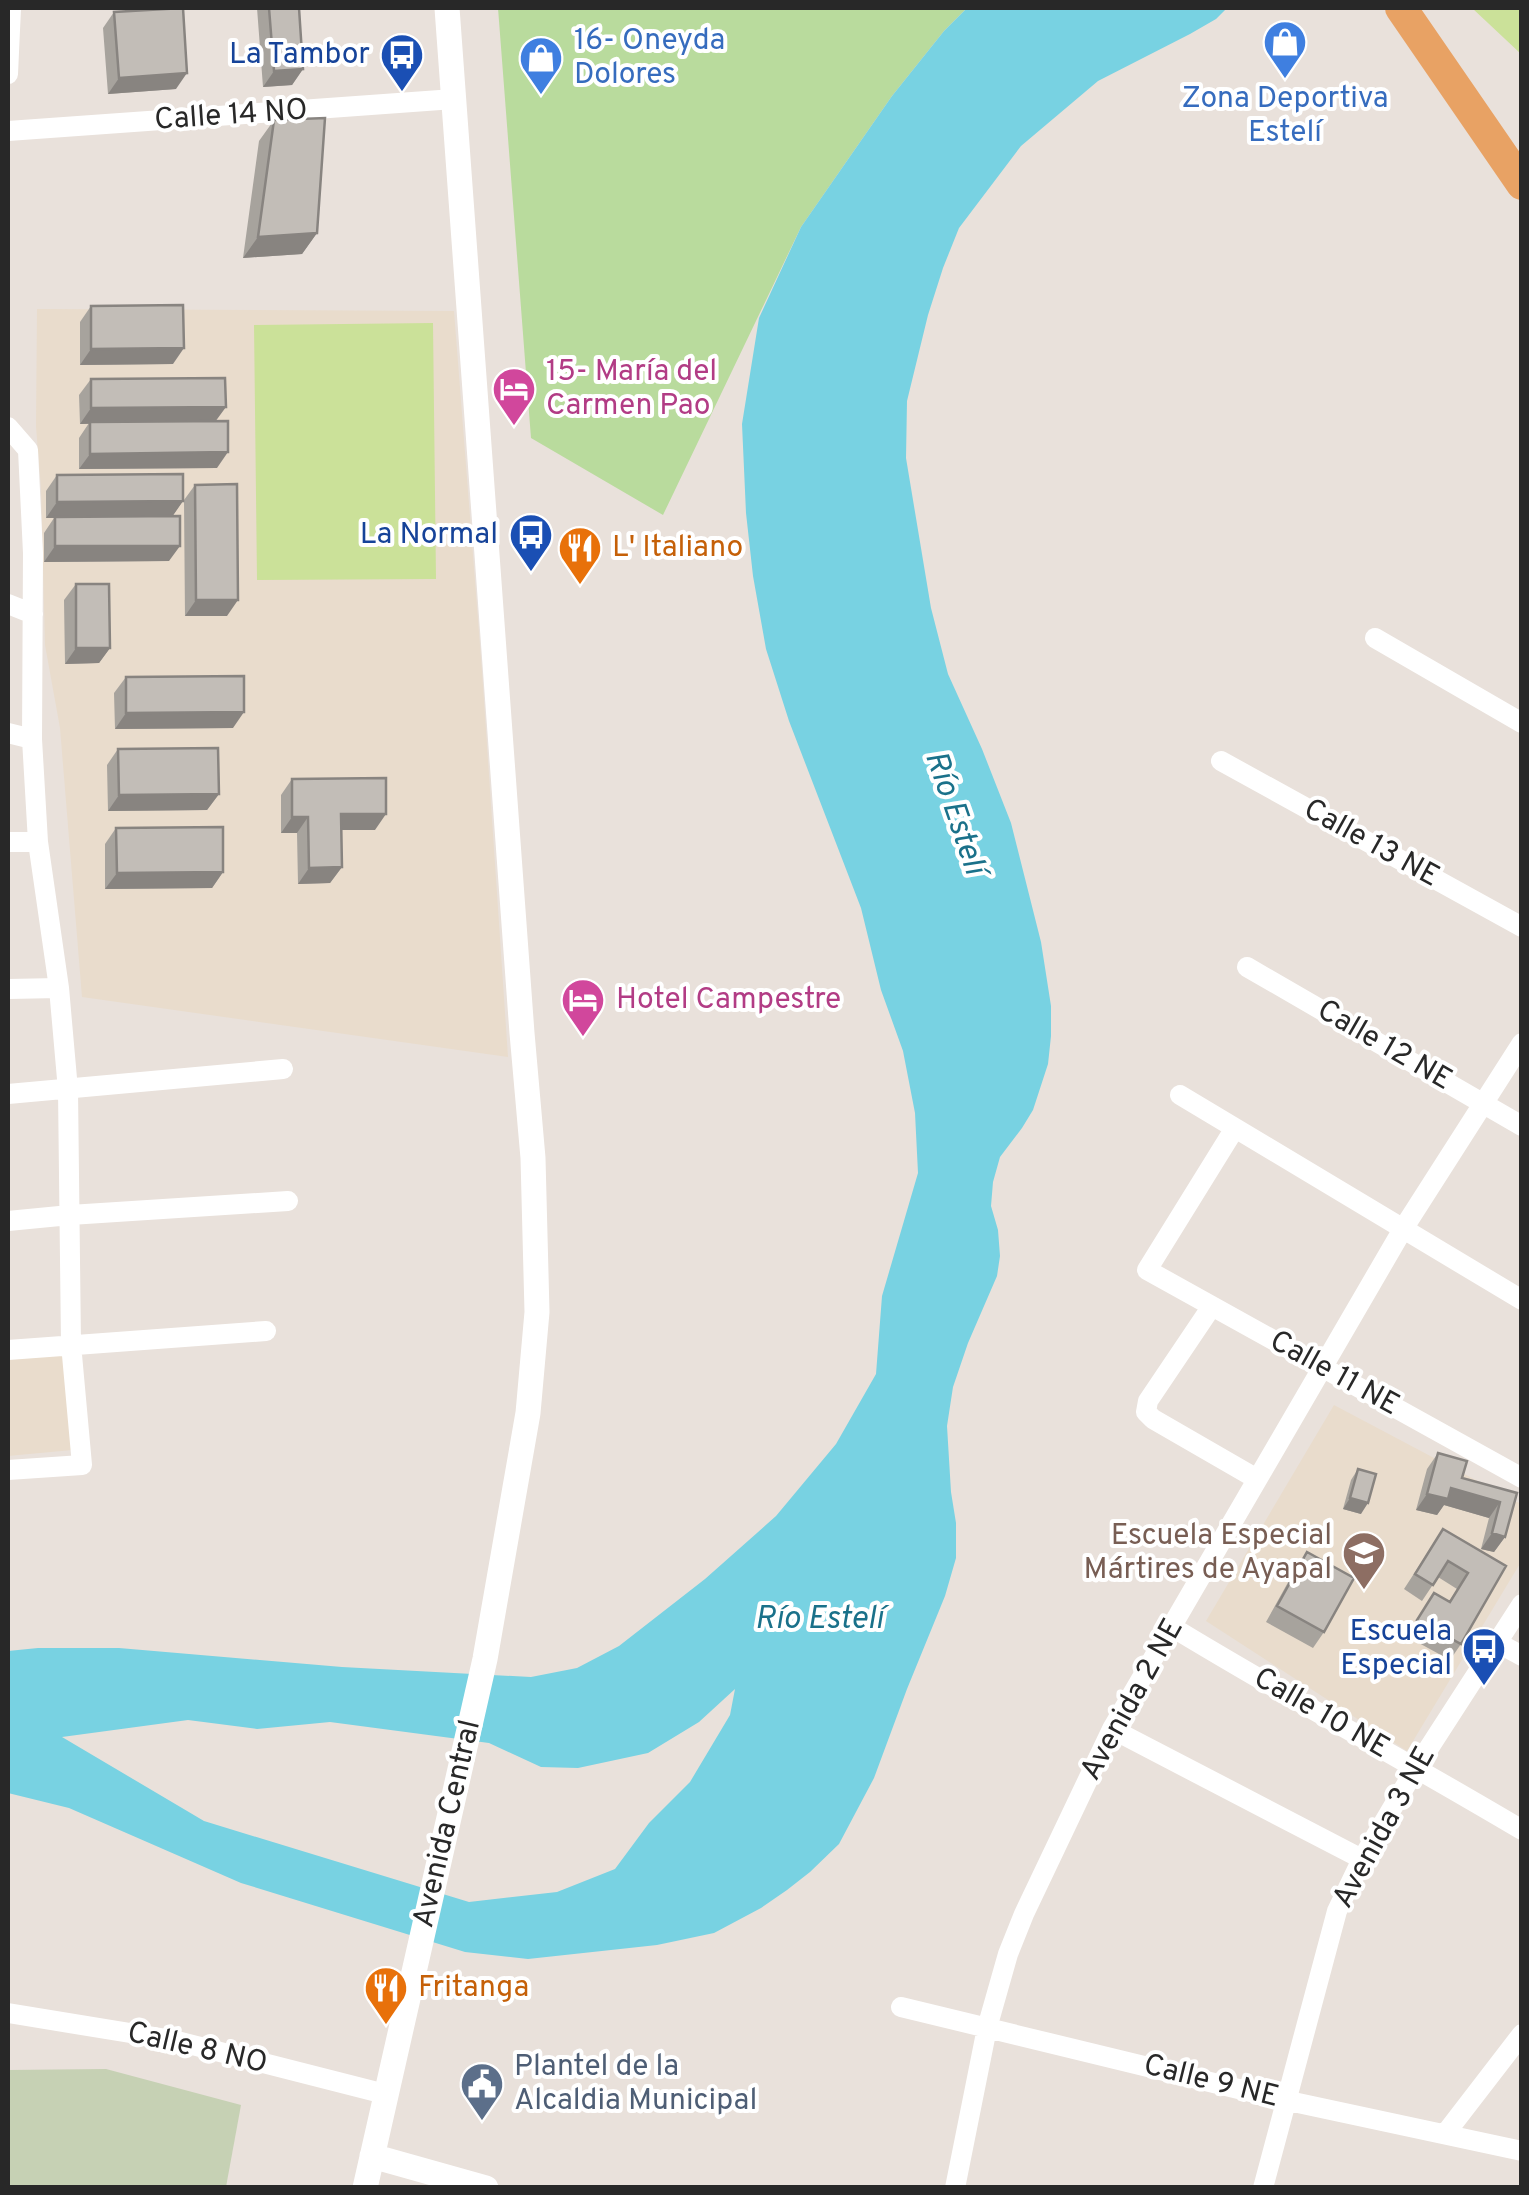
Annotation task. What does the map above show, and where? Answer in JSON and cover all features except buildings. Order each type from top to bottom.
[{"type":"highway","points":[[1401,8],[1522,184]]},
{"type":"street","points":[[8,74],[11,8]]},
{"type":"street","name":"Avenida Central","points":[[364,2188],[485,1659],[528,1413],[537,1312],[533,1158],[447,8]]},
{"type":"street","name":"Calle 14 NO","points":[[8,131],[454,99]]},
{"type":"street","points":[[8,428],[28,450],[33,552],[32,739],[38,842],[59,988],[68,1090],[72,1344],[82,1465],[8,1470]]},
{"type":"street","points":[[8,604],[33,614]]},
{"type":"street","points":[[1375,638],[1522,723]]},
{"type":"street","points":[[8,733],[32,739]]},
{"type":"street","name":"Calle 13 NE","points":[[1221,761],[1522,927]]},
{"type":"street","points":[[8,842],[38,842]]},
{"type":"street","name":"Calle 12 NE","points":[[1248,967],[1522,1126]]},
{"type":"street","points":[[8,988],[59,988]]},
{"type":"street","name":"Avenida 2 NE","points":[[955,2188],[987,2028],[1008,1954],[1112,1729],[1402,1229],[1522,1043]]},
{"type":"street","points":[[8,1094],[283,1069]]},
{"type":"street","points":[[1180,1095],[1522,1300]]},
{"type":"street","name":"Calle 11 NE","points":[[1235,1128],[1147,1270],[1522,1478]]},
{"type":"street","points":[[8,1221],[288,1201]]},
{"type":"street","points":[[1212,1306],[1148,1401],[1146,1412],[1258,1478]]},
{"type":"street","points":[[8,1350],[266,1331]]},
{"type":"street","name":"Avenida 3 NE","points":[[1262,2188],[1336,1910],[1416,1768],[1522,1604]]},
{"type":"street","name":"Calle 10 NE","points":[[1172,1627],[1522,1830]]},
{"type":"street","points":[[1498,1642],[1522,1656]]},
{"type":"street","points":[[1112,1729],[1362,1859]]},
{"type":"street","name":"Calle 9 NE","points":[[901,2007],[1284,2100],[1522,2150]]},
{"type":"street","name":"Calle 8 NO","points":[[8,2013],[173,2040],[385,2094]]},
{"type":"street","points":[[1444,2134],[1522,2034]]},
{"type":"street","points":[[372,2156],[486,2188]]},
{"type":"shaded area","points":[[37,309],[454,311],[508,1057],[82,997],[60,728],[45,645],[36,427]]},
{"type":"shaded area","points":[[63,1354],[72,1450],[8,1456],[8,1359]]},
{"type":"shaded area","name":"Escuela Especial Mártires de Ayapal","points":[[1334,1405],[1521,1504],[1521,1562],[1407,1751],[1206,1621]]},
{"type":"green space","points":[[498,8],[967,8],[892,96],[801,227],[663,515],[531,438]]},
{"type":"green space","points":[[1472,8],[1521,8],[1521,54]]},
{"type":"green space","points":[[433,323],[436,579],[257,580],[254,325]]},
{"type":"green space","points":[[106,2069],[241,2105],[226,2187],[8,2187],[8,2070]]},
{"type":"water","name":"Río Estelí","points":[[967,8],[1227,8],[1190,34],[1098,81],[1021,146],[959,228],[928,315],[907,401],[906,458],[931,608],[948,674],[1011,823],[1041,942],[1051,1006],[1051,1036],[1048,1064],[1033,1110],[1000,1157],[993,1182],[991,1206],[1000,1256],[997,1276],[953,1387],[947,1426],[956,1558],[874,1778],[839,1844],[787,1890],[714,1933],[657,1945],[528,1959],[465,1952],[241,1883],[69,1808],[8,1793],[8,1651],[119,1648],[342,1667],[531,1677],[577,1668],[619,1646],[705,1579],[776,1516],[836,1444],[876,1374],[882,1296],[918,1173],[915,1113],[903,1051],[881,990],[861,908],[789,721],[766,649],[746,513],[742,424],[759,318],[801,227],[892,96]],"holes":[[[735,1689],[730,1715],[690,1782],[649,1823],[615,1869],[557,1892],[469,1902],[204,1821],[62,1737],[188,1720],[257,1729],[330,1722],[489,1743],[541,1767],[578,1768],[648,1753],[699,1722]]]},
{"type":"place","name":"Zona Deportiva Estelí","points":[[1285,80]]},
{"type":"place","name":"La Tambor","points":[[402,93]]},
{"type":"place","name":"16- Oneyda Dolores","points":[[541,96]]},
{"type":"place","name":"15- María del Carmen Pao","points":[[514,427]]},
{"type":"place","name":"La Normal","points":[[531,573]]},
{"type":"place","name":"L' Italiano","points":[[580,586]]},
{"type":"place","name":"Hotel Campestre","points":[[583,1038]]},
{"type":"place","name":"Escuela Especial Mártires de Ayapal","points":[[1364,1591]]},
{"type":"place","name":"Escuela Especial","points":[[1484,1687]]},
{"type":"place","name":"Fritanga","points":[[386,2026]]},
{"type":"place","name":"Plantel de la Alcaldia Municipal","points":[[482,2122]]}]
